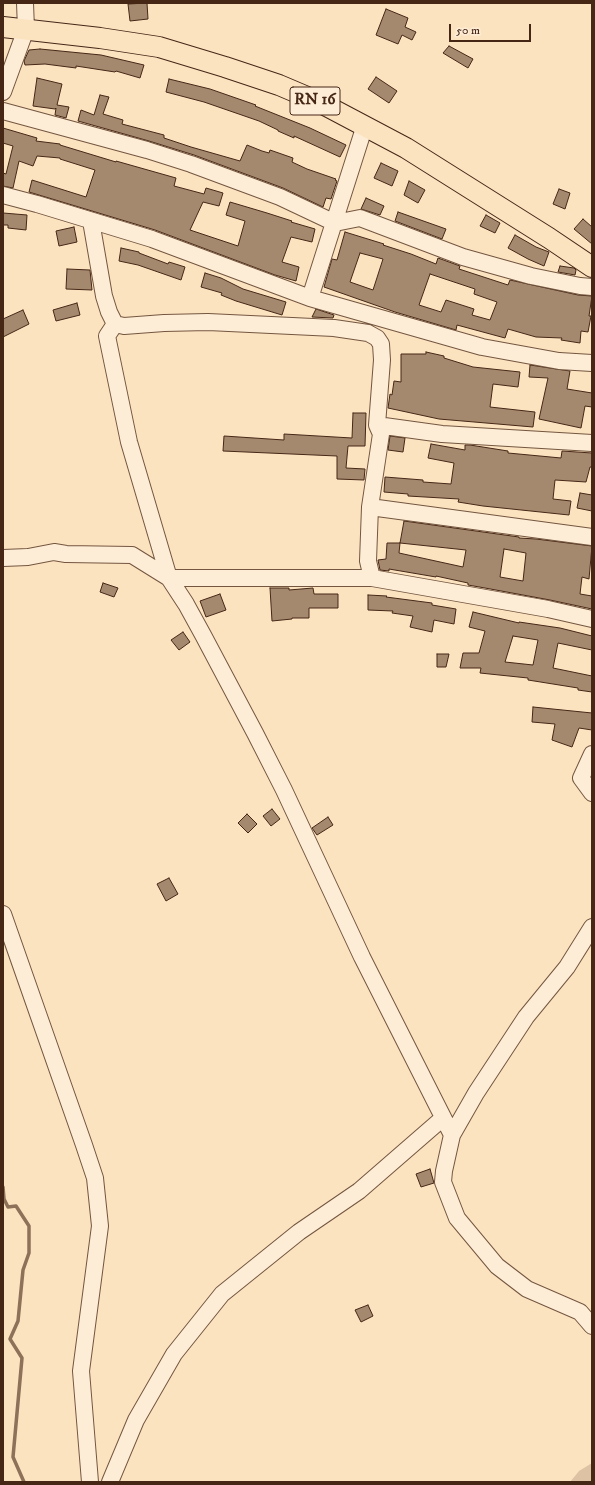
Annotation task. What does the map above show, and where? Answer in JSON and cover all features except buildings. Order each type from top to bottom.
[{"type":"main road","name":"RN 16","points":[[3,27],[159,47],[278,85],[319,102],[406,148],[543,234],[592,267]]},
{"type":"street","points":[[3,92],[26,29],[25,3]]},
{"type":"street","points":[[3,112],[132,146],[191,164],[280,197],[335,223],[360,218],[463,257],[531,276],[592,287]]},
{"type":"street","points":[[310,298],[365,125]]},
{"type":"street","points":[[3,195],[152,239],[310,298],[482,347],[560,361],[592,363]]},
{"type":"street","points":[[91,221],[104,296],[115,324]]},
{"type":"street","points":[[115,324],[124,326],[208,322],[334,328],[368,333],[377,338],[381,344],[382,360],[377,425],[381,434],[370,507],[368,561],[372,578]]},
{"type":"street","points":[[115,324],[107,336],[129,442],[170,578],[203,635],[284,790],[362,957],[452,1135]]},
{"type":"street","points":[[377,425],[442,434],[592,443]]},
{"type":"street","points":[[370,507],[592,538]]},
{"type":"street","points":[[3,558],[28,557],[54,552],[66,554],[132,555],[170,578],[372,578],[548,609],[592,619]]},
{"type":"street","points":[[592,754],[581,778],[592,793]]},
{"type":"street","points":[[3,914],[84,1144],[96,1185],[100,1226],[81,1371],[90,1482]]},
{"type":"street","points":[[592,927],[567,967],[526,1017],[476,1093],[452,1135],[444,1170],[443,1182],[457,1218],[498,1266],[527,1288],[580,1312],[592,1326]]},
{"type":"street","points":[[110,1482],[136,1420],[174,1354],[222,1294],[299,1232],[359,1191],[443,1118]]},
{"type":"shaded area","points":[[592,1463],[592,1482],[570,1482],[579,1471]]},
{"type":"waterway","points":[[3,1187],[4,1199],[8,1207],[16,1206],[29,1226],[29,1253],[23,1270],[18,1321],[10,1339],[22,1358],[13,1457],[24,1482]]}]
